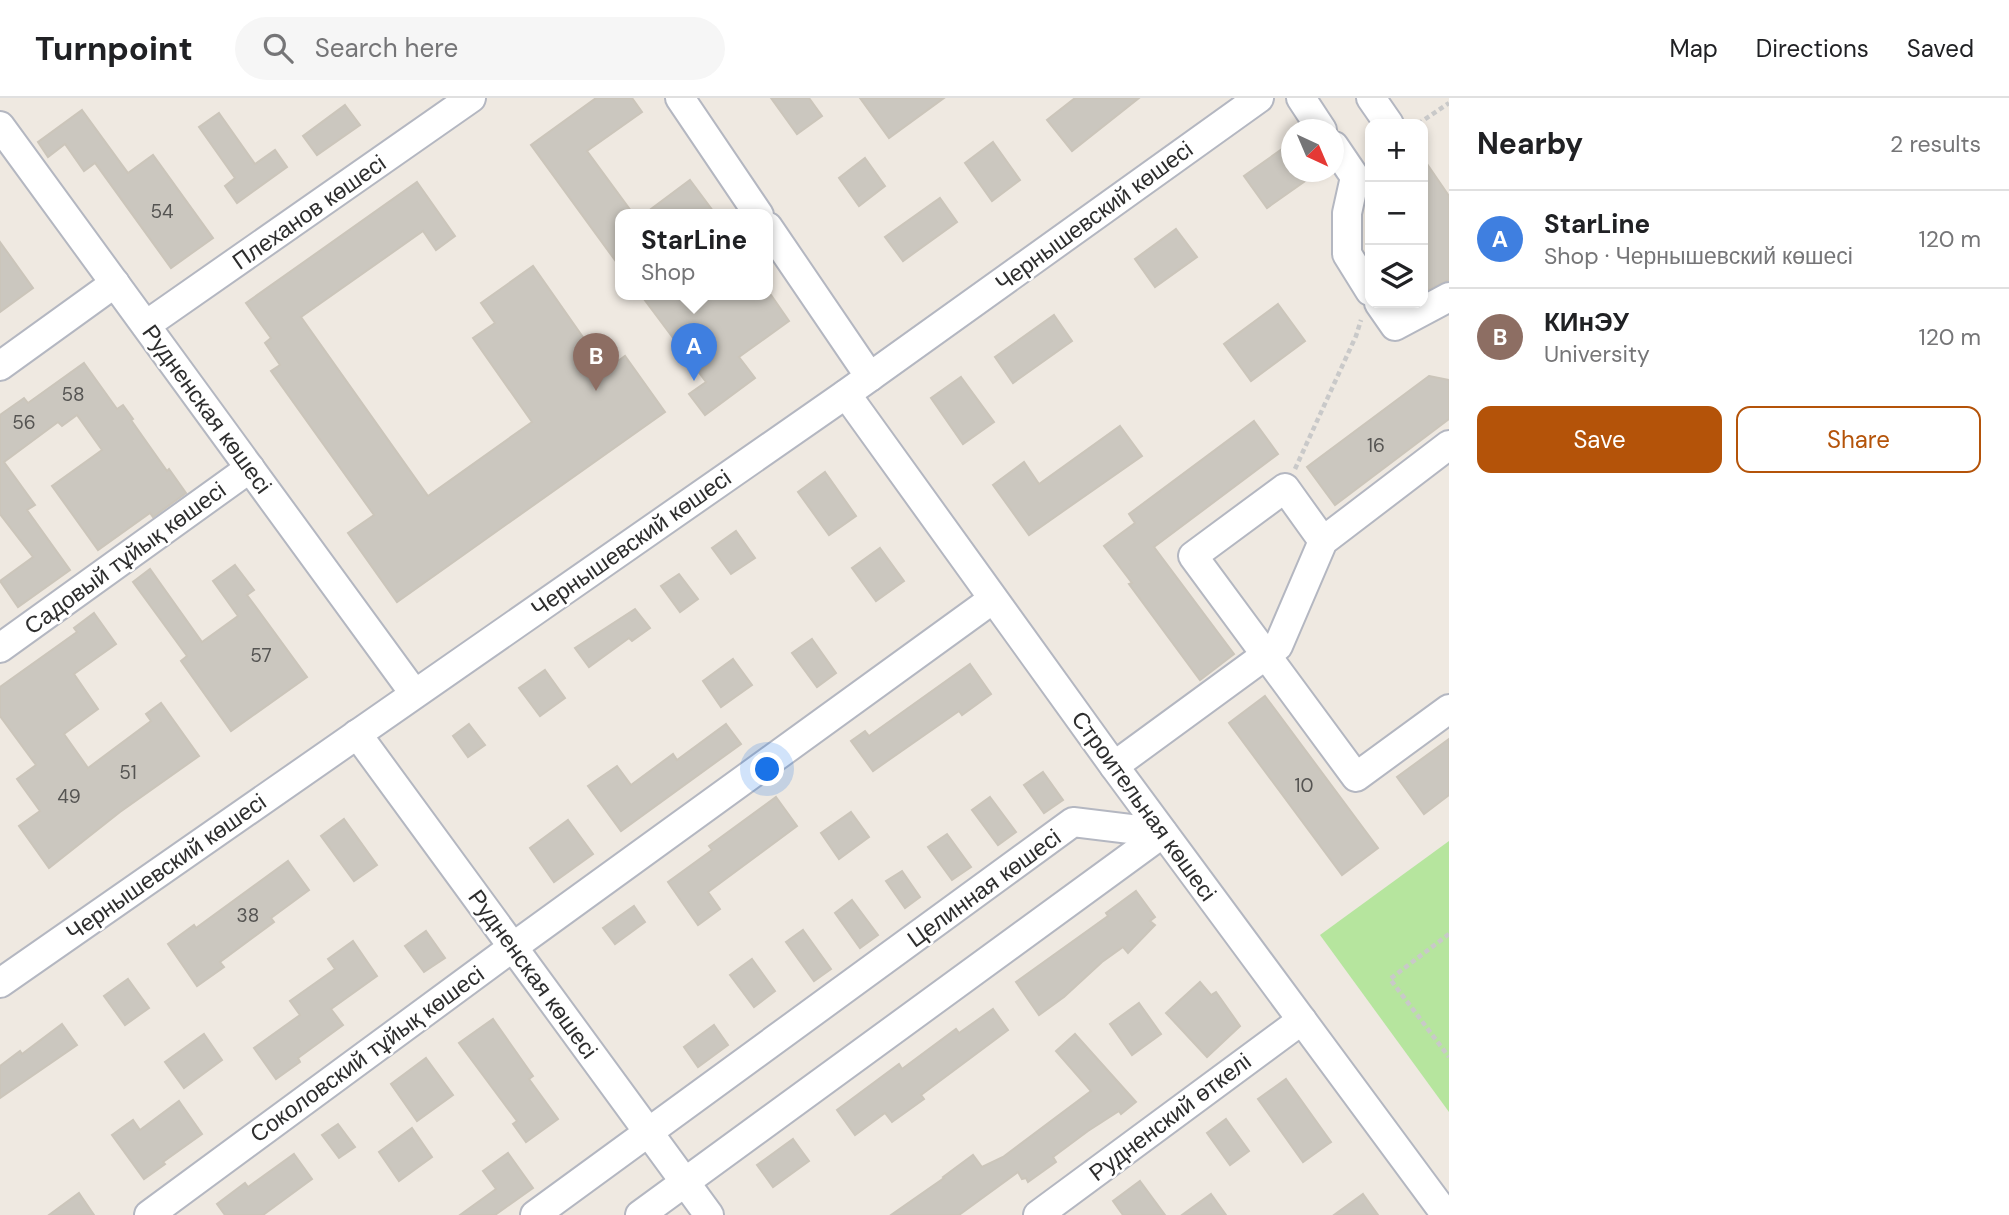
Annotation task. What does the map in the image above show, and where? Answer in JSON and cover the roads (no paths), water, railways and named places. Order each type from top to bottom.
[{"type":"street","name":"Плеханов көшесі","points":[[146,325],[471,98]]},
{"type":"street","points":[[680,98],[755,209]]},
{"type":"street","name":"Чернышевский көшесі","points":[[0,983],[846,394],[1259,98]]},
{"type":"street","points":[[1301,98],[1315,119]]},
{"type":"street","points":[[1371,98],[1386,119]]},
{"type":"street","name":"Рудненская көшесі","points":[[0,126],[414,693]]},
{"type":"street","points":[[1344,156],[1363,176],[1347,213],[1346,254],[1365,291]]},
{"type":"street","points":[[773,234],[870,377]]},
{"type":"street","points":[[0,366],[115,283]]},
{"type":"street","points":[[1376,308],[1395,326],[1449,297]]},
{"type":"street","name":"Строительная көшесі","points":[[846,394],[1114,766],[1446,1215]]},
{"type":"street","points":[[1114,766],[1278,646],[1323,541],[1449,445]]},
{"type":"street","name":"Садовый тұйық көшесі","points":[[0,648],[250,468]]},
{"type":"street","points":[[1323,541],[1285,488],[1193,556],[1356,777],[1449,709]]},
{"type":"street","name":"Соколовский тұйық көшесі","points":[[149,1215],[993,599]]},
{"type":"street","name":"Рудненская көшесі","points":[[357,734],[709,1215]]},
{"type":"street","name":"Целинная көшесі","points":[[535,1215],[1073,822],[1163,833]]},
{"type":"street","points":[[640,1215],[1163,833]]},
{"type":"street","name":"Рудненский өткелі","points":[[1038,1215],[1302,1020]]},
{"type":"place","name":"StarLine","points":[[694,381]]},
{"type":"place","name":"КИнЭУ","points":[[596,391]]}]
